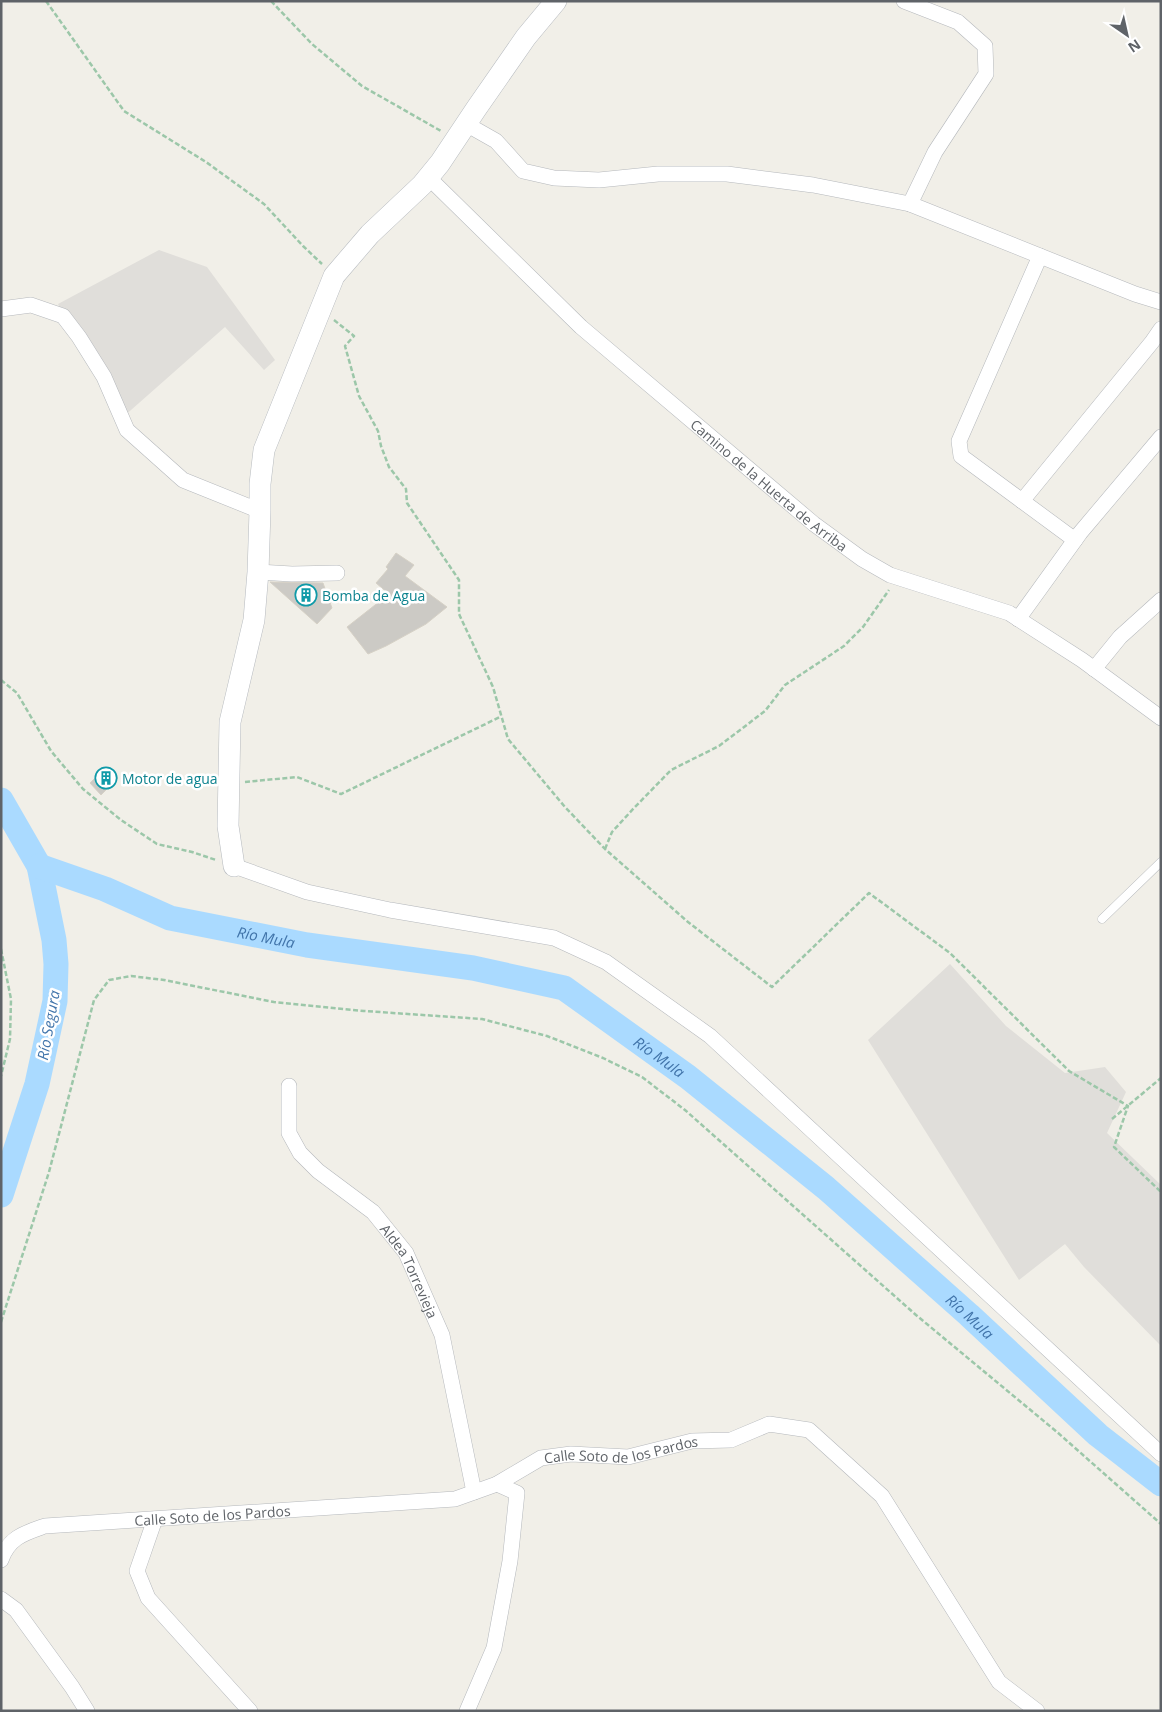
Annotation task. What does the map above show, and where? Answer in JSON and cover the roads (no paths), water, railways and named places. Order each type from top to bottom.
[{"type":"main road","points":[[234,866],[228,826],[230,722],[254,620],[258,572],[260,484],[264,450],[334,276],[370,234],[428,178],[526,37],[556,1]]},
{"type":"street","points":[[904,1],[958,22],[985,46],[986,74],[935,152],[910,204]]},
{"type":"street","points":[[461,132],[496,141],[523,171],[554,178],[599,180],[658,174],[726,174],[813,185],[910,204],[1161,302]]},
{"type":"street","name":"Camino de la Huerta de Arriba","points":[[428,178],[581,327],[814,524],[862,558],[897,577],[1009,613],[1094,669],[1161,718]]},
{"type":"street","points":[[1040,256],[959,441],[961,456],[1075,540]]},
{"type":"street","points":[[1,309],[31,305],[63,316],[79,337],[104,377],[127,430],[183,480],[260,511]]},
{"type":"street","points":[[1022,501],[1146,350],[1161,329]]},
{"type":"street","points":[[1018,619],[1075,540],[1161,437]]},
{"type":"street","points":[[258,572],[336,574]]},
{"type":"street","points":[[1094,669],[1120,637],[1161,600]]},
{"type":"street","points":[[234,866],[307,892],[380,908],[554,938],[606,962],[710,1036],[1161,1454]]},
{"type":"street","name":"Aldea Torrevieja","points":[[289,1086],[289,1133],[300,1153],[318,1171],[373,1212],[406,1252],[442,1334],[474,1492]]},
{"type":"street","name":"Calle Soto de los Pardos","points":[[1,1560],[5,1549],[20,1535],[45,1526],[455,1499],[497,1484],[541,1458],[571,1454],[628,1457],[692,1441],[731,1440],[769,1424],[808,1430],[882,1496],[999,1682],[1037,1711]]},
{"type":"street","points":[[467,1711],[494,1648],[510,1561],[517,1492],[497,1484]]},
{"type":"street","points":[[155,1519],[137,1571],[148,1598],[250,1711]]},
{"type":"street","points":[[1,1599],[16,1610],[72,1687],[87,1711]]},
{"type":"lane","points":[[1102,919],[1161,862]]},
{"type":"waterway","name":"Río Segura","points":[[1,800],[39,866],[54,940],[56,964],[55,1001],[37,1084],[1,1195]]},
{"type":"waterway","name":"Río Mula","points":[[39,866],[105,889],[170,918],[307,945],[473,968],[564,988],[688,1077],[826,1188],[969,1315],[1098,1435],[1161,1484]]},
{"type":"place","name":"Bomba de Agua","points":[[306,595]]},
{"type":"place","name":"Motor de agua","points":[[106,778]]}]
